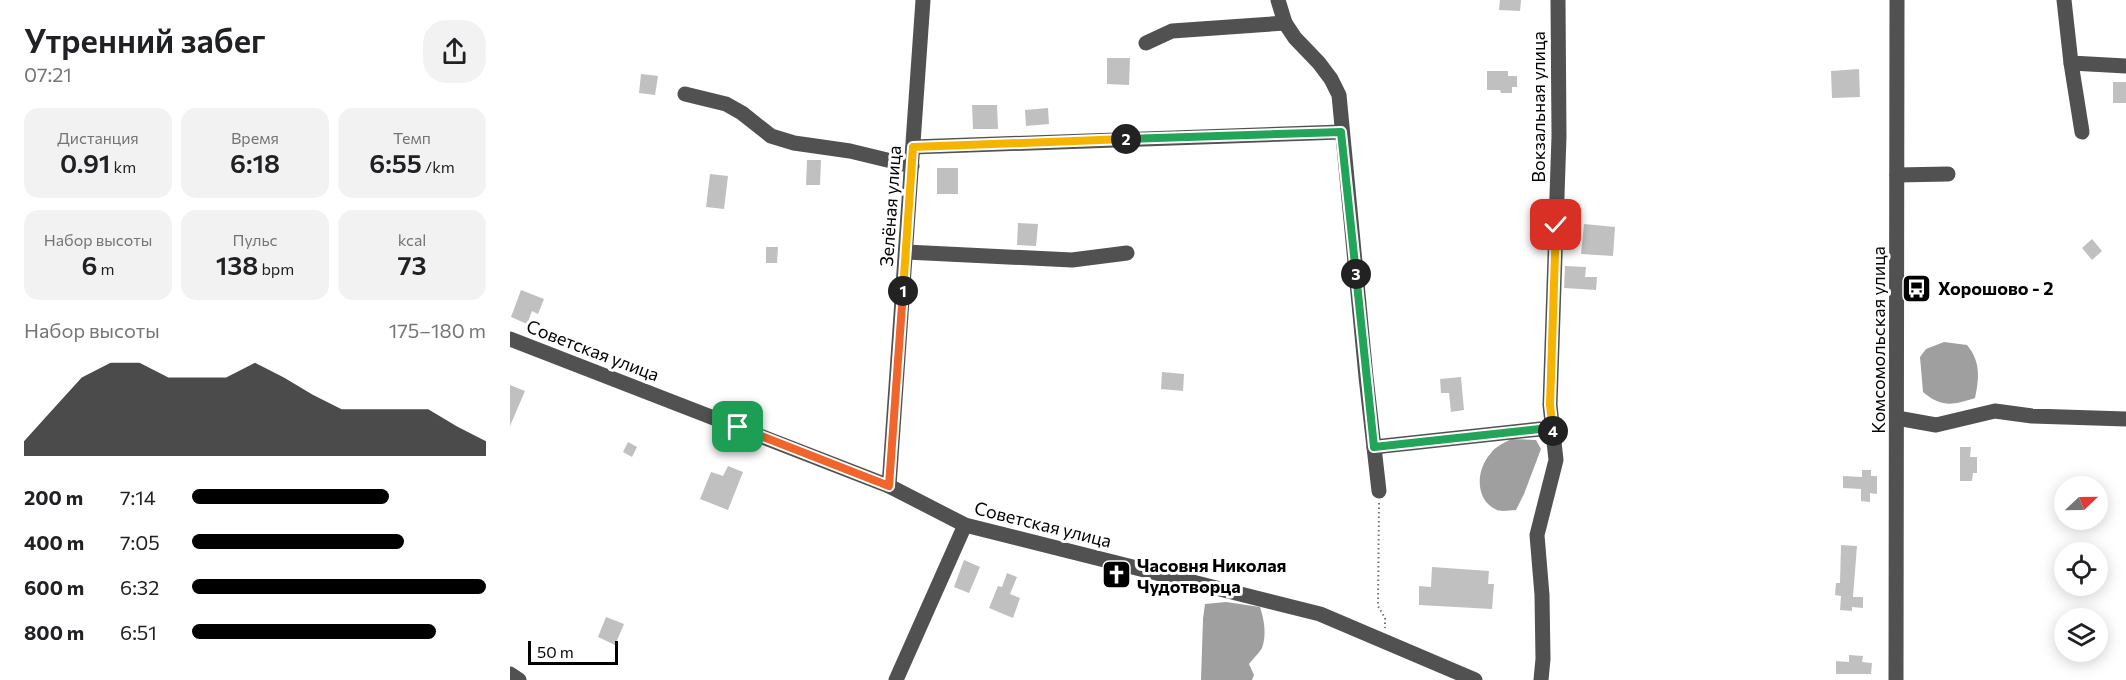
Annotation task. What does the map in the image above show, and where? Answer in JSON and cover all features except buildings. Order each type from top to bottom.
[{"type":"street","name":"Зелёная улица","points":[[889,486],[923,0]]},
{"type":"street","points":[[1278,0],[1285,23],[1295,38],[1319,63],[1339,95],[1379,491]]},
{"type":"street","name":"Вокзальная улица","points":[[1541,680],[1542,595],[1537,535],[1556,460],[1550,405],[1559,136],[1558,0]]},
{"type":"street","name":"Комсомольская улица","points":[[1896,680],[1897,0]]},
{"type":"street","points":[[2064,0],[2082,132]]},
{"type":"street","points":[[1146,43],[1172,31],[1285,23]]},
{"type":"street","points":[[2071,63],[2126,66]]},
{"type":"street","points":[[685,94],[726,104],[742,113],[771,136],[794,143],[850,151],[912,166]]},
{"type":"street","points":[[913,147],[1341,132]]},
{"type":"street","points":[[1897,175],[1948,174]]},
{"type":"street","points":[[906,252],[1072,261],[1127,253]]},
{"type":"street","name":"Советская улица","points":[[510,339],[889,486],[965,525],[1320,614],[1475,680]]},
{"type":"street","points":[[1898,418],[1936,425],[1995,411],[2032,416],[2126,420]]},
{"type":"street","points":[[1374,447],[1540,429],[1553,434]]},
{"type":"street","points":[[896,680],[965,525]]},
{"type":"street","points":[[510,674],[519,680]]},
{"type":"path","points":[[1379,491],[1378,606],[1385,618],[1385,641]]},
{"type":"shaded area","points":[[1944,342],[1967,345],[1972,351],[1978,370],[1975,398],[1948,404],[1936,401],[1923,392],[1920,357],[1926,349]]},
{"type":"shaded area","points":[[1511,439],[1536,440],[1541,449],[1516,510],[1499,511],[1484,499],[1481,492],[1480,475],[1482,467],[1493,451]]},
{"type":"shaded area","points":[[1226,602],[1260,607],[1265,632],[1262,648],[1249,664],[1254,675],[1252,680],[1201,680],[1205,604]]},
{"type":"place","name":"Хорошово - 2","points":[[1917,288]]},
{"type":"place","name":"Часовня Николая Чудотворца","points":[[1116,575]]},
{"type":"route","points":[[738,427],[889,486],[913,147],[1341,132],[1374,447],[1540,429],[1553,434],[1550,405],[1556,225]]}]
